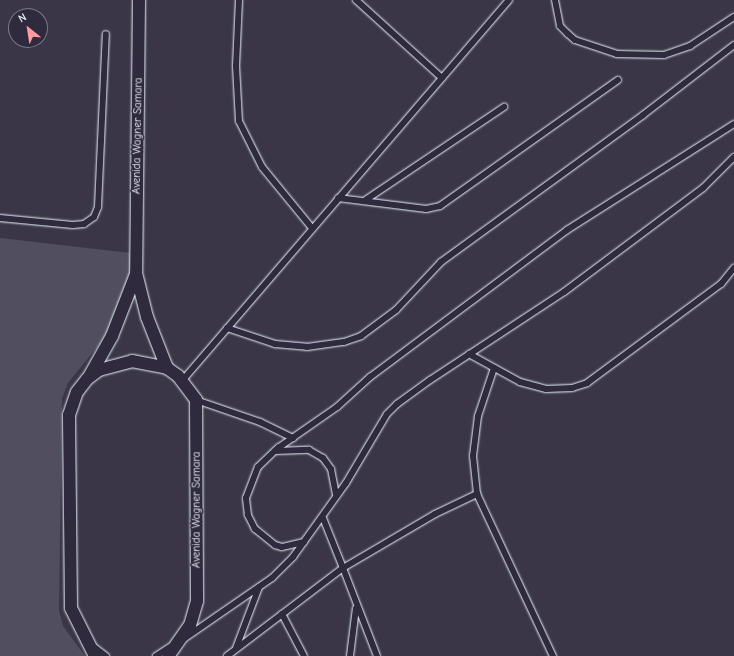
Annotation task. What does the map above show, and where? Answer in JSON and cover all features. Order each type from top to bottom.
[{"type":"street","name":"Avenida Wagner Samara","points":[[139,0],[136,273],[148,317],[167,368],[182,381],[196,400],[197,601],[190,625],[168,656]]},
{"type":"street","name":"Avenida Wagner Samara","points":[[95,656],[71,608],[69,415],[77,392],[87,379],[112,336],[136,273]]},
{"type":"street","name":"Avenida Wagner Samara","points":[[87,379],[99,370],[132,361],[167,368]]},
{"type":"lane","points":[[239,0],[236,66],[239,121],[262,167],[312,228]]},
{"type":"lane","points":[[356,0],[442,78]]},
{"type":"lane","points":[[182,381],[509,0]]},
{"type":"lane","points":[[555,0],[560,26],[568,34],[575,40],[617,54],[671,53],[690,46],[734,18]]},
{"type":"lane","points":[[0,218],[73,225],[84,224],[94,217],[98,206],[106,34]]},
{"type":"lane","points":[[227,328],[275,344],[307,347],[344,342],[361,336],[396,310],[441,262],[643,116],[734,45]]},
{"type":"lane","points":[[338,198],[426,209],[440,206],[618,80]]},
{"type":"lane","points":[[364,201],[504,107]]},
{"type":"lane","points":[[306,541],[282,547],[275,545],[255,529],[248,515],[246,498],[251,481],[258,467],[274,451],[337,407],[370,377],[567,230],[734,124]]},
{"type":"lane","points":[[156,656],[259,588],[288,562],[323,518],[336,495],[346,483],[387,414],[430,380],[564,292],[703,188],[734,157]]},
{"type":"lane","points":[[469,354],[520,382],[546,389],[572,388],[587,383],[721,284],[734,268]]},
{"type":"lane","points":[[494,368],[478,416],[473,456],[477,494],[553,656]]},
{"type":"lane","points":[[196,400],[260,422],[293,438]]},
{"type":"lane","points":[[274,451],[304,449],[323,458],[331,469],[336,495]]},
{"type":"lane","points":[[227,656],[343,568],[435,514],[477,494]]},
{"type":"lane","points":[[323,518],[356,606],[377,656]]},
{"type":"lane","points":[[236,648],[259,588]]},
{"type":"lane","points":[[350,656],[356,606]]},
{"type":"lane","points":[[282,614],[304,656]]},
{"type":"lane","points":[[88,643],[106,656]]},
{"type":"shaded area","points":[[0,238],[131,253],[130,283],[120,308],[102,341],[68,383],[62,399],[59,611],[63,626],[85,656],[0,656]]}]
